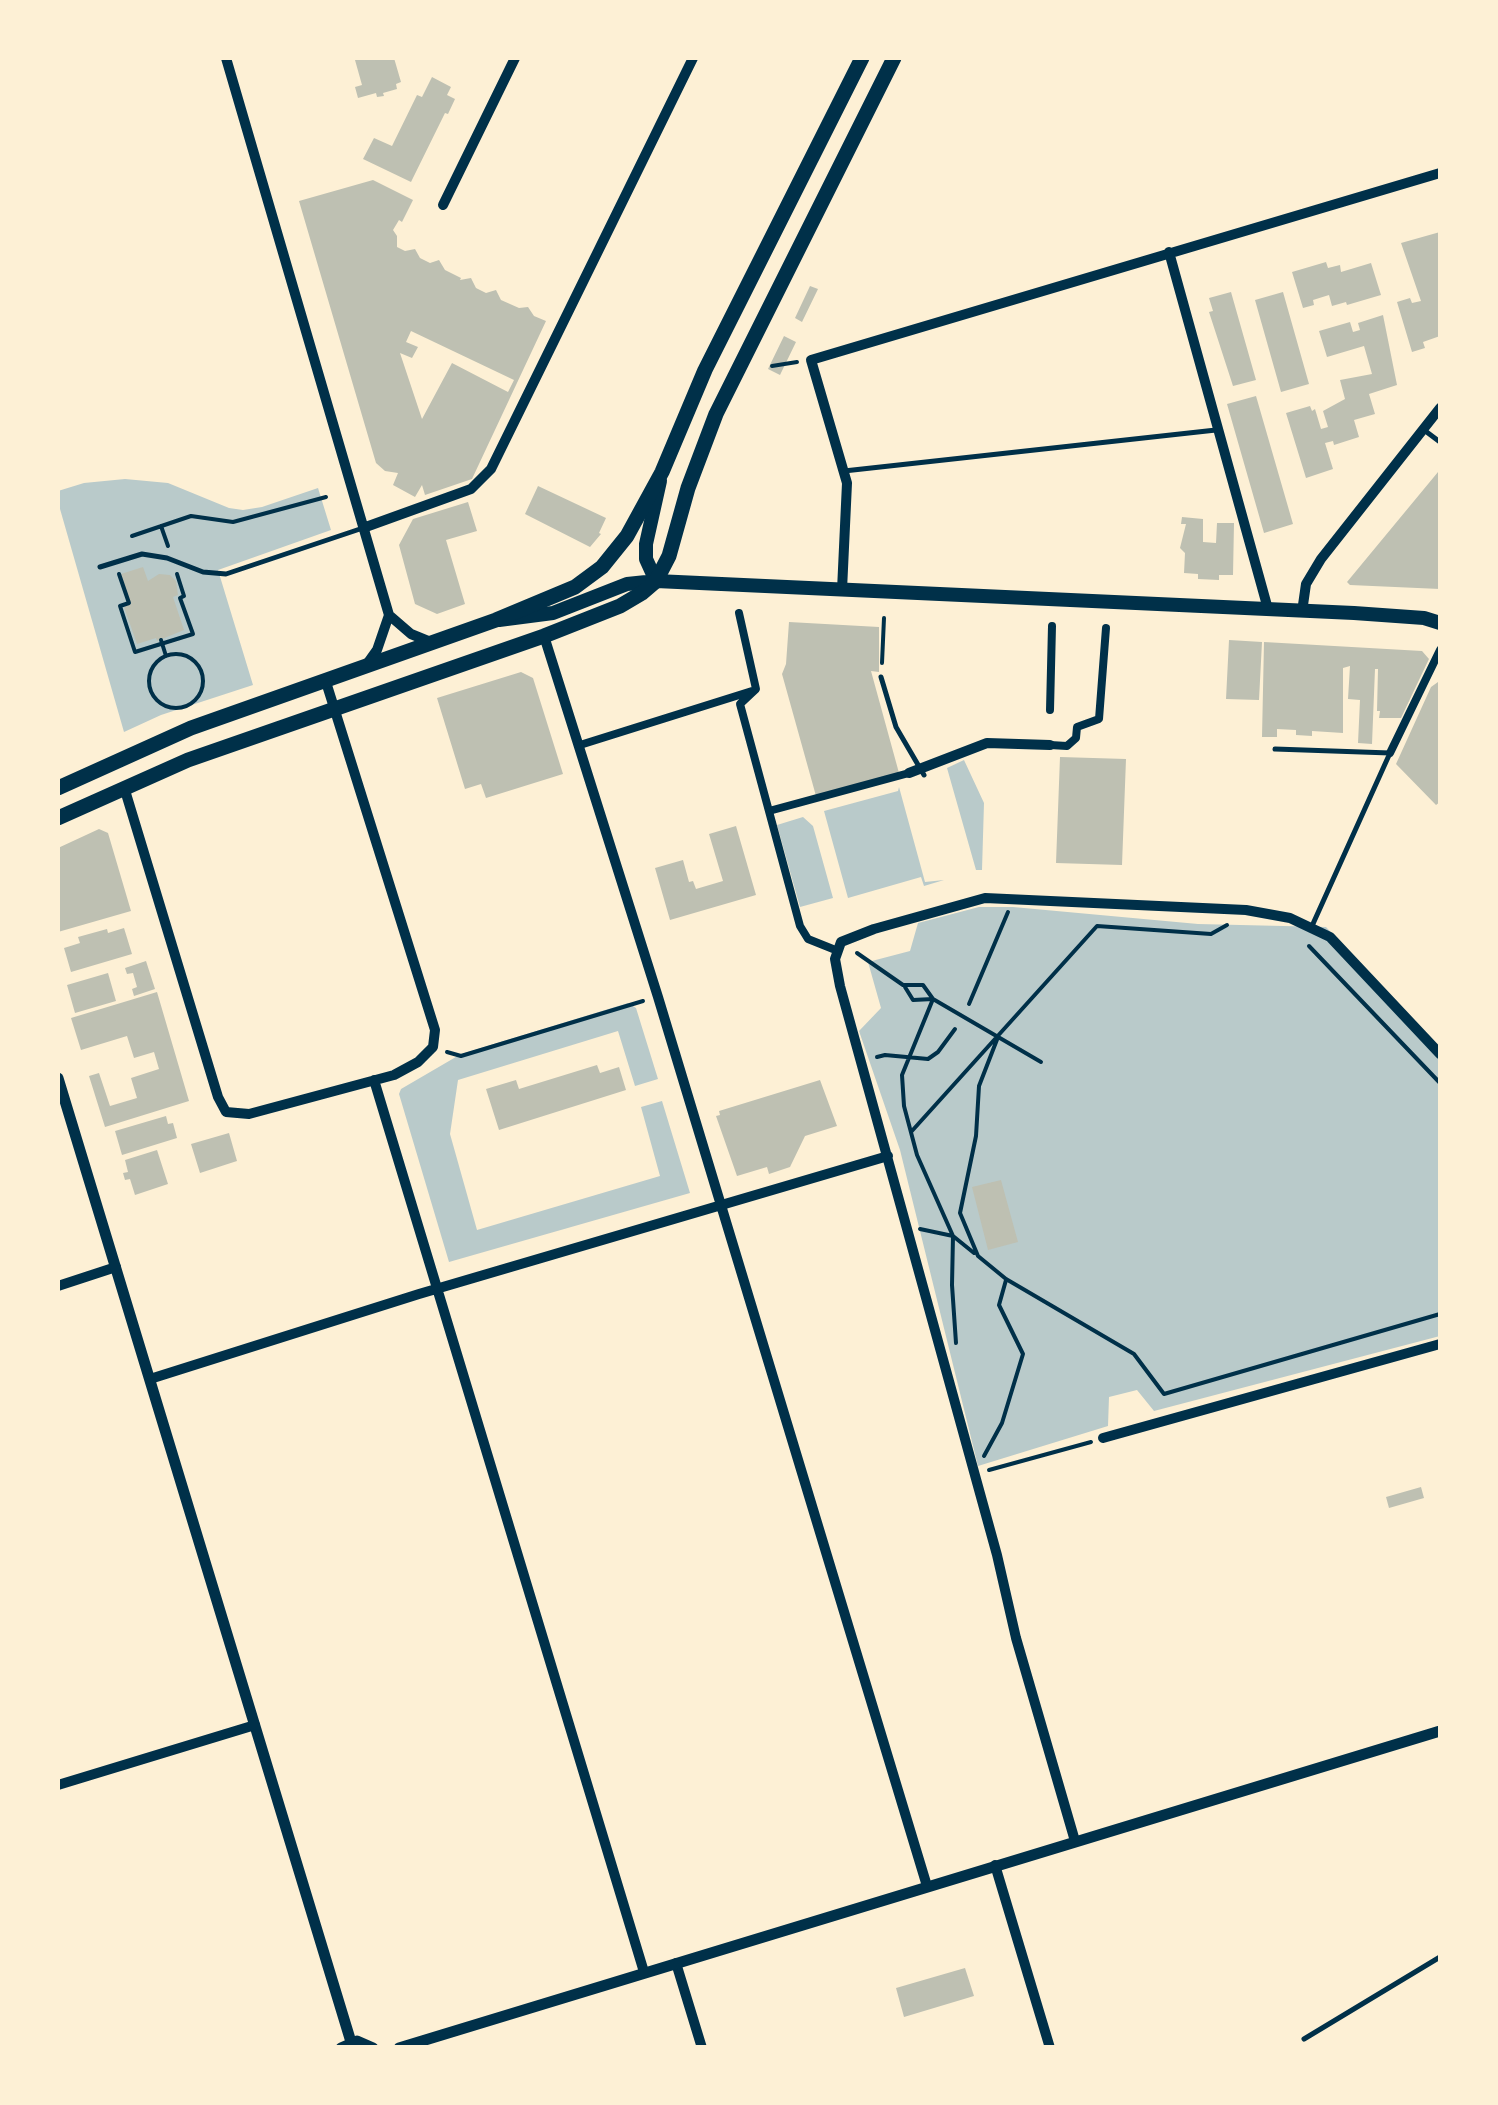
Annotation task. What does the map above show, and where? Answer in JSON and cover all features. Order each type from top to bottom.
[{"type":"highway","points":[[58,788],[191,728],[435,644],[575,587],[613,555],[662,472],[705,370],[862,58]]},
{"type":"highway","points":[[58,818],[188,760],[544,636],[642,594],[656,581],[672,547],[688,488],[716,414],[894,58]]},
{"type":"main road","points":[[656,581],[646,560],[646,544],[662,472]]},
{"type":"main road","points":[[496,620],[554,613],[627,584],[656,581],[1268,609],[1424,618],[1440,623]]},
{"type":"street","points":[[226,58],[388,614],[377,650],[364,669]]},
{"type":"street","points":[[443,205],[514,58]]},
{"type":"street","points":[[363,528],[471,489],[490,470],[693,58]]},
{"type":"street","points":[[842,590],[847,484],[811,360],[1440,173]]},
{"type":"street","points":[[1169,252],[1268,609]]},
{"type":"street","points":[[1302,612],[1306,584],[1321,559],[1440,408]]},
{"type":"street","points":[[739,613],[756,690]]},
{"type":"street","points":[[388,614],[412,634],[435,644]]},
{"type":"street","points":[[1050,710],[1052,626]]},
{"type":"street","points":[[769,811],[923,772],[987,743],[1067,746],[1076,738],[1077,727],[1099,719],[1106,628]]},
{"type":"street","points":[[544,636],[658,996],[927,1886]]},
{"type":"street","points":[[1390,753],[1440,650]]},
{"type":"street","points":[[124,786],[215,1087],[226,1112],[249,1114],[394,1074],[418,1062],[433,1048],[435,1030],[326,682]]},
{"type":"street","points":[[580,745],[756,690]]},
{"type":"street","points":[[756,690],[740,704],[800,926],[808,939],[838,950]]},
{"type":"street","points":[[1074,1841],[840,986],[836,966],[841,942],[850,936],[984,898],[1246,910],[1290,918],[1330,937],[1440,1054]]},
{"type":"street","points":[[58,1078],[254,1725],[346,2045],[364,2042],[373,2048]]},
{"type":"street","points":[[374,1080],[644,1972]]},
{"type":"street","points":[[150,1379],[888,1156]]},
{"type":"street","points":[[58,1286],[116,1268]]},
{"type":"street","points":[[1103,1438],[1440,1344]]},
{"type":"street","points":[[58,1785],[254,1725]]},
{"type":"street","points":[[399,2048],[1440,1730]]},
{"type":"street","points":[[995,1865],[1050,2048]]},
{"type":"street","points":[[676,1963],[702,2048]]},
{"type":"lane","points":[[844,472],[1219,430]]},
{"type":"lane","points":[[1424,430],[1440,442]]},
{"type":"lane","points":[[100,567],[142,554],[173,560],[202,572],[226,574],[363,528]]},
{"type":"lane","points":[[881,677],[896,727],[923,772]]},
{"type":"lane","points":[[1275,748],[1390,753],[1312,926]]},
{"type":"lane","points":[[1304,2039],[1440,1957]]},
{"type":"path","points":[[772,366],[811,360]]},
{"type":"path","points":[[132,536],[191,516],[234,522],[326,497]]},
{"type":"path","points":[[122,560],[125,571],[118,573],[129,603],[120,606],[135,652],[193,634],[161,526]]},
{"type":"path","points":[[881,677],[884,618]]},
{"type":"path","points":[[162,642],[166,656]]},
{"type":"path","points":[[184,655],[198,664],[202,672],[198,697],[185,709],[164,705],[152,692],[153,666],[166,656],[184,655]]},
{"type":"path","points":[[968,1004],[982,979],[1012,900]]},
{"type":"path","points":[[911,1132],[1098,926],[1211,934],[1237,919]]},
{"type":"path","points":[[1304,940],[1440,1083]]},
{"type":"path","points":[[857,952],[904,984],[923,986],[932,999],[1042,1062]]},
{"type":"path","points":[[904,984],[912,1000],[932,999]]},
{"type":"path","points":[[433,1048],[461,1056],[658,996]]},
{"type":"path","points":[[932,999],[902,1075],[904,1106],[917,1154],[954,1236],[1006,1279],[1134,1354],[1164,1394],[1440,1314]]},
{"type":"path","points":[[863,1062],[885,1055],[928,1059],[954,1029]]},
{"type":"path","points":[[978,1256],[960,1214],[976,1136],[979,1086],[998,1037]]},
{"type":"path","points":[[905,1225],[954,1236]]},
{"type":"path","points":[[954,1236],[956,1348]]},
{"type":"path","points":[[984,1456],[1002,1423],[1022,1354],[999,1305],[1006,1279]]},
{"type":"path","points":[[975,1474],[1103,1438]]},
{"type":"path","points":[[979,1439],[988,1470]]},
{"type":"shaded area","points":[[125,479],[168,483],[243,510],[318,488],[331,530],[218,570],[253,685],[161,715],[124,732],[58,491],[84,483]]},
{"type":"shaded area","points":[[964,760],[984,803],[982,870],[976,870],[947,768]]},
{"type":"shaded area","points":[[899,787],[925,882],[944,880],[924,886],[921,877],[848,898],[824,811],[898,791]]},
{"type":"shaded area","points":[[803,817],[813,826],[833,898],[800,907],[777,825]]},
{"type":"shaded area","points":[[979,907],[1198,924],[1326,927],[1440,1052],[1440,1336],[1154,1411],[1137,1390],[1109,1397],[1108,1426],[978,1466],[900,1150],[859,1031],[881,1008],[868,962],[910,951],[918,923]]},
{"type":"shaded area","points":[[628,1003],[636,1008],[658,1079],[635,1086],[618,1031],[458,1080],[450,1134],[477,1230],[660,1176],[641,1107],[662,1101],[690,1193],[449,1262],[399,1094],[401,1089],[461,1054]]},
{"type":"building","points":[[394,58],[401,82],[396,84],[397,89],[383,93],[384,96],[377,97],[376,93],[358,98],[355,87],[362,85],[355,60]]},
{"type":"building","points":[[432,77],[451,87],[447,95],[455,99],[411,182],[363,159],[374,138],[392,146],[417,95],[422,97]]},
{"type":"building","points":[[373,180],[413,200],[402,222],[399,220],[393,230],[397,247],[405,251],[415,249],[420,258],[430,263],[439,260],[445,270],[460,280],[471,278],[476,288],[486,293],[496,290],[501,300],[519,308],[528,307],[534,316],[546,321],[472,479],[425,495],[422,485],[415,497],[393,485],[398,473],[385,471],[376,463],[299,201]],"holes":[[[411,331],[514,380],[508,392],[452,363],[422,419],[400,353],[412,358],[418,347],[406,342]]]},
{"type":"building","points":[[1440,232],[1440,336],[1423,342],[1425,348],[1412,352],[1397,302],[1410,298],[1412,303],[1421,301],[1401,243]]},
{"type":"building","points":[[1326,262],[1328,268],[1340,265],[1341,272],[1371,263],[1381,295],[1332,306],[1329,295],[1303,308],[1292,272]]},
{"type":"building","points":[[810,286],[818,289],[802,322],[795,318]]},
{"type":"building","points":[[1231,292],[1256,380],[1233,386],[1209,312],[1213,311],[1209,298]]},
{"type":"building","points":[[1283,292],[1309,384],[1281,392],[1255,300]]},
{"type":"building","points":[[1383,315],[1397,385],[1369,394],[1375,414],[1354,420],[1359,437],[1334,445],[1333,441],[1325,443],[1333,469],[1306,478],[1286,413],[1310,406],[1312,411],[1315,409],[1321,429],[1328,427],[1323,411],[1345,399],[1340,380],[1372,374],[1364,346],[1327,357],[1319,331],[1350,322],[1353,332],[1360,330],[1358,323]]},
{"type":"building","points":[[784,336],[796,342],[780,375],[768,369]]},
{"type":"building","points":[[1256,396],[1293,524],[1264,533],[1227,404]]},
{"type":"building","points":[[1438,472],[1440,589],[1350,585],[1347,582]]},
{"type":"building","points":[[538,486],[606,518],[601,534],[590,547],[525,514]]},
{"type":"building","points":[[468,502],[477,531],[446,540],[465,604],[437,614],[415,604],[399,545],[413,519]]},
{"type":"building","points":[[1182,517],[1203,519],[1203,542],[1216,543],[1217,523],[1234,523],[1233,575],[1219,575],[1219,580],[1198,579],[1198,574],[1184,573],[1185,553],[1180,548],[1186,524],[1181,524]]},
{"type":"building","points":[[143,567],[148,581],[159,574],[170,575],[176,581],[178,595],[173,597],[184,630],[137,644],[124,607],[131,604],[121,574]]},
{"type":"building","points":[[789,622],[879,627],[879,672],[871,671],[899,773],[816,796],[782,674]]},
{"type":"building","points":[[1229,640],[1262,642],[1259,700],[1226,699]]},
{"type":"building","points":[[1264,642],[1422,651],[1429,659],[1401,718],[1379,718],[1375,669],[1372,744],[1358,743],[1360,700],[1348,699],[1350,666],[1343,668],[1343,733],[1312,731],[1312,736],[1277,729],[1277,737],[1262,737]]},
{"type":"building","points":[[521,672],[533,678],[563,774],[486,798],[481,784],[465,789],[437,698]]},
{"type":"building","points":[[1438,682],[1440,802],[1436,805],[1396,764],[1431,687]]},
{"type":"building","points":[[1060,757],[1126,759],[1122,865],[1056,863]]},
{"type":"building","points":[[736,826],[756,895],[670,920],[655,868],[683,860],[689,882],[693,881],[696,889],[723,881],[709,834]]},
{"type":"building","points":[[99,829],[108,833],[131,911],[58,932],[58,848]]},
{"type":"building","points":[[124,928],[132,954],[71,972],[64,948],[80,943],[78,937]]},
{"type":"building","points":[[146,961],[155,989],[134,996],[132,989],[137,987],[133,973],[127,974],[125,968]]},
{"type":"building","points":[[108,973],[116,1001],[75,1013],[67,985]]},
{"type":"building","points":[[157,992],[189,1101],[105,1127],[89,1076],[99,1073],[110,1106],[137,1098],[131,1078],[159,1069],[154,1052],[134,1058],[127,1036],[81,1050],[71,1018]]},
{"type":"building","points":[[597,1065],[600,1073],[619,1067],[626,1090],[499,1130],[486,1089],[516,1080],[519,1089]]},
{"type":"building","points":[[820,1080],[837,1126],[805,1136],[790,1167],[769,1174],[767,1167],[737,1176],[716,1116],[719,1111]]},
{"type":"building","points":[[166,1116],[168,1124],[173,1123],[177,1138],[122,1155],[115,1131]]},
{"type":"building","points":[[229,1133],[237,1161],[200,1173],[191,1144]]},
{"type":"building","points":[[157,1150],[168,1184],[135,1195],[130,1179],[125,1180],[123,1173],[128,1172],[125,1160]]},
{"type":"building","points":[[1001,1180],[1018,1242],[988,1250],[972,1187]]},
{"type":"building","points":[[1421,1487],[1424,1498],[1389,1508],[1386,1497]]},
{"type":"building","points":[[965,1968],[974,1996],[904,2017],[896,1988]]}]
